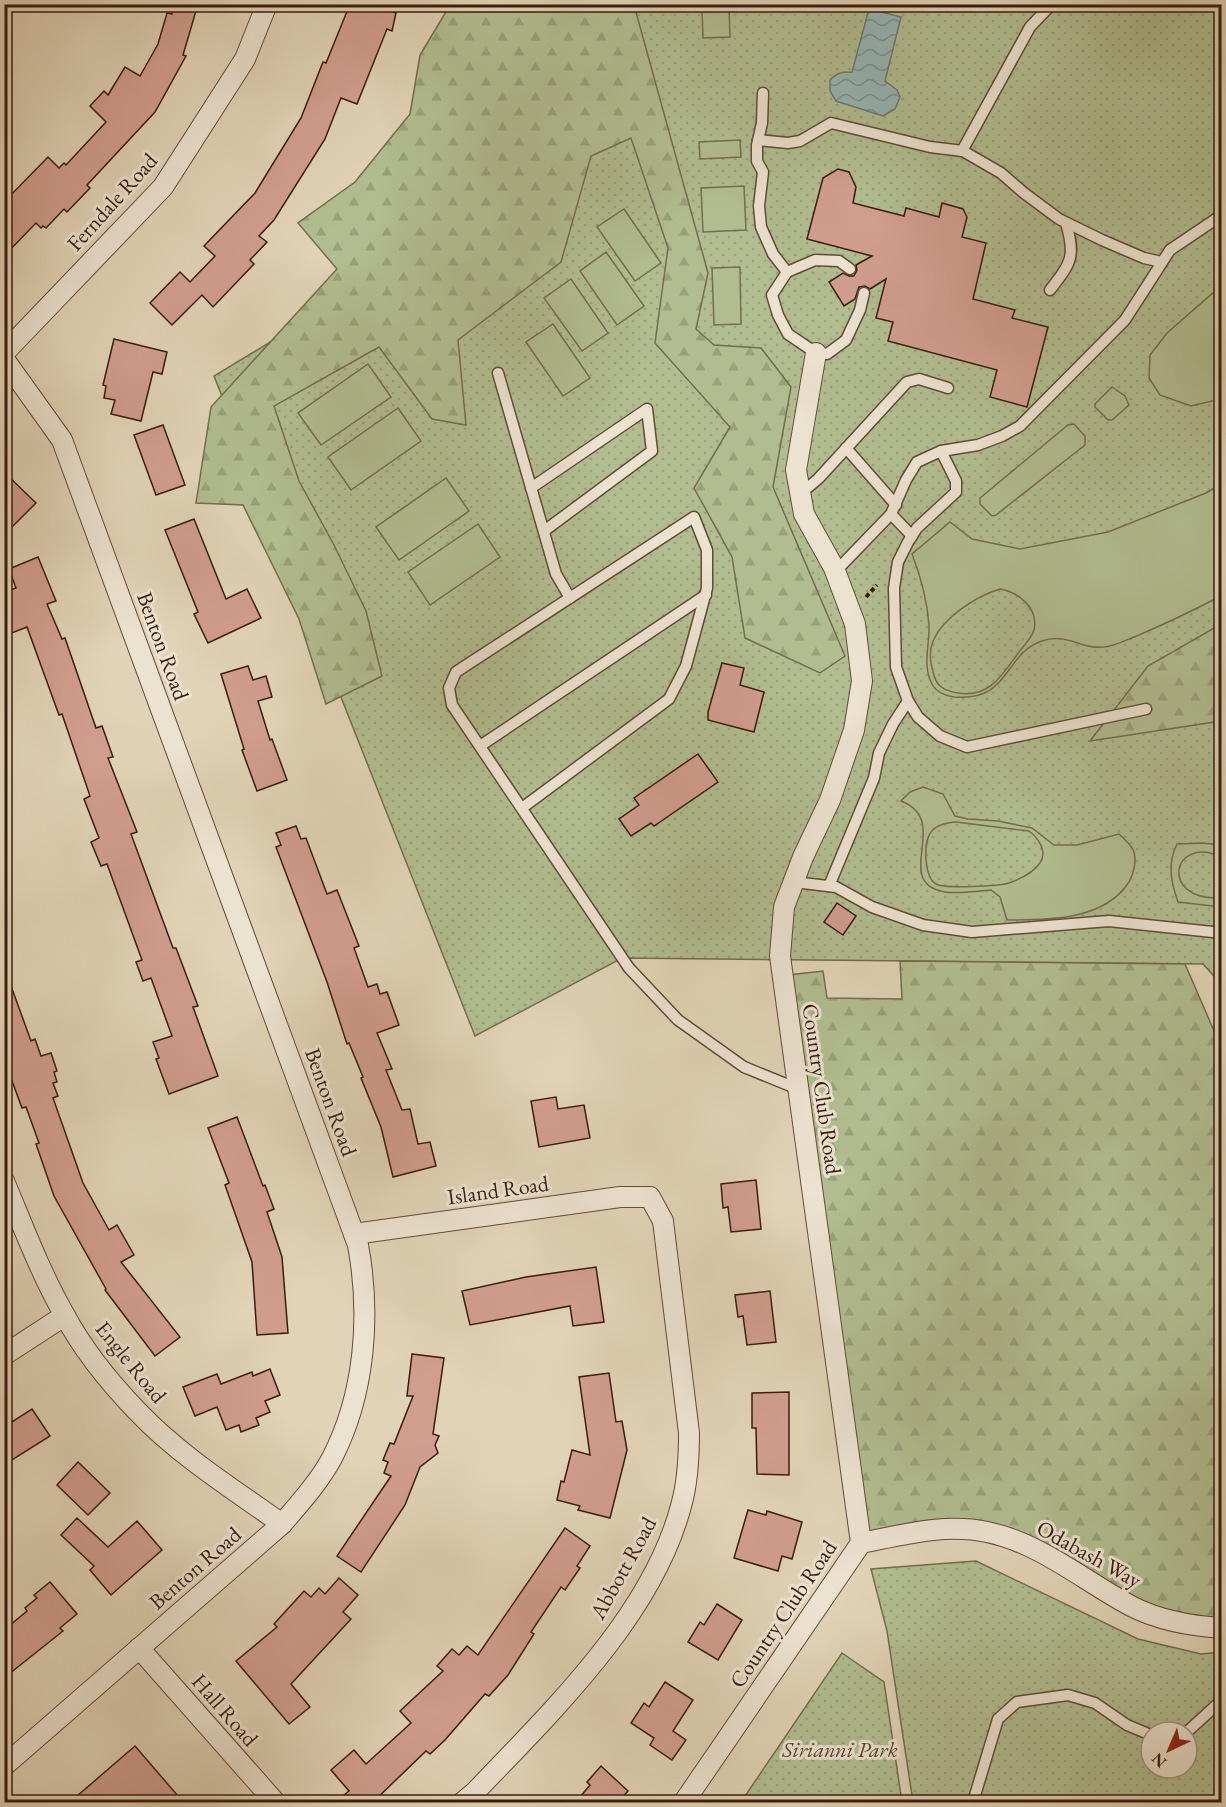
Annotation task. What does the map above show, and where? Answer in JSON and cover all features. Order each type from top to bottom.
[{"type":"street","name":"Ferndale Road","points":[[4,352],[163,187],[245,59],[267,4]]},
{"type":"street","name":"Country Club Road","points":[[684,1803],[861,1543],[780,956],[784,907],[830,800],[854,730],[862,681],[855,624],[836,571],[804,514],[796,470],[816,353]]},
{"type":"street","name":"Benton Road","points":[[4,359],[62,440],[354,1234],[364,1273],[364,1329],[359,1378],[348,1419],[332,1458],[309,1494],[282,1524],[4,1766]]},
{"type":"street","name":"Engle Road","points":[[4,1181],[64,1316],[107,1378],[139,1414],[174,1446],[282,1524]]},
{"type":"street","name":"Island Road","points":[[354,1234],[620,1197],[650,1197]]},
{"type":"street","name":"Abbott Road","points":[[463,1803],[578,1683],[612,1638],[644,1590],[669,1543],[682,1505],[688,1466],[689,1433],[663,1221],[650,1197]]},
{"type":"street","points":[[4,1355],[64,1316]]},
{"type":"street","name":"Odabash Way","points":[[861,1543],[935,1529],[986,1532],[1030,1546],[1136,1608],[1187,1626],[1221,1628]]},
{"type":"street","name":"Hall Road","points":[[139,1648],[275,1803]]},
{"type":"lane","points":[[962,151],[1030,27],[1049,7],[1057,4]]},
{"type":"lane","points":[[763,93],[757,161],[763,172],[759,206],[762,227],[774,254],[787,272]]},
{"type":"lane","points":[[758,140],[788,143],[800,141],[831,123],[930,147],[962,151],[1001,173],[1024,193],[1066,223],[1112,245],[1144,258],[1162,262]]},
{"type":"lane","points":[[836,571],[893,510],[917,462],[941,451],[978,445],[1020,426],[1125,320],[1170,250],[1221,215]]},
{"type":"lane","points":[[1050,290],[1068,267],[1073,245],[1066,223]]},
{"type":"lane","points":[[850,269],[839,261],[815,260],[787,272],[772,295],[778,315],[788,334],[816,353],[827,354],[846,340],[860,310],[864,293]]},
{"type":"lane","points":[[498,373],[556,574],[570,598]]},
{"type":"lane","points":[[800,494],[818,479],[907,382],[919,379],[948,388]]},
{"type":"lane","points":[[531,488],[647,409],[652,451],[544,531]]},
{"type":"lane","points":[[846,448],[912,536]]},
{"type":"lane","points":[[941,451],[956,481],[956,492],[912,536],[898,562],[894,588],[896,667],[908,701],[918,717],[940,736],[967,747],[1146,709]]},
{"type":"lane","points":[[522,808],[669,699],[686,666],[707,588],[707,550],[694,517],[456,672],[449,688],[452,705],[629,968],[678,1020],[744,1066],[798,1089]]},
{"type":"lane","points":[[480,746],[706,595]]},
{"type":"lane","points":[[829,886],[874,778],[879,753],[893,724],[908,701]]},
{"type":"lane","points":[[794,882],[836,887],[872,907],[923,925],[972,932],[1109,921],[1221,933]]},
{"type":"lane","points":[[973,1803],[998,1719],[1017,1702],[1068,1695],[1095,1703],[1127,1725],[1139,1730]]},
{"type":"lane","points":[[1199,1721],[1221,1700]]},
{"type":"green space","points":[[450,5],[634,5],[708,273],[696,329],[714,345],[761,348],[791,387],[773,487],[845,656],[820,673],[745,638],[732,557],[694,488],[730,427],[655,343],[668,248],[631,138],[591,156],[561,262],[458,340],[466,425],[432,419],[379,347],[274,406],[299,481],[366,611],[382,676],[326,704],[299,619],[243,505],[196,503],[211,407],[337,269],[298,223],[355,182],[410,114],[420,55]]},
{"type":"green space","points":[[584,5],[1221,5],[1221,984],[1203,964],[622,958],[475,1036],[214,376],[602,141]]},
{"type":"green space","points":[[729,8],[730,37],[703,38],[702,9]]},
{"type":"green space","points":[[740,140],[741,157],[700,159],[699,142]]},
{"type":"green space","points":[[744,186],[746,230],[703,232],[701,188]]},
{"type":"green space","points":[[624,209],[661,263],[635,281],[597,227]]},
{"type":"green space","points":[[606,252],[644,306],[617,325],[580,271]]},
{"type":"green space","points":[[740,267],[741,324],[714,325],[712,268]]},
{"type":"green space","points":[[571,279],[608,333],[582,351],[544,298]]},
{"type":"green space","points":[[1221,286],[1221,399],[1191,406],[1160,395],[1149,378],[1150,355],[1167,333]]},
{"type":"green space","points":[[553,324],[590,378],[563,396],[526,342]]},
{"type":"green space","points":[[368,364],[391,397],[321,445],[298,413]]},
{"type":"green space","points":[[1112,387],[1125,396],[1129,405],[1112,420],[1108,420],[1095,407],[1095,404]]},
{"type":"green space","points":[[398,408],[421,441],[351,490],[328,457]]},
{"type":"green space","points":[[1074,424],[1085,436],[1085,445],[996,515],[992,516],[980,504],[980,498],[1068,425]]},
{"type":"green space","points":[[446,478],[469,511],[399,560],[376,527]]},
{"type":"green space","points":[[1221,484],[1221,596],[1160,626],[1113,645],[1096,647],[1059,639],[1042,641],[1029,647],[997,685],[973,697],[954,697],[934,687],[927,670],[929,625],[927,606],[912,554],[950,522],[972,539],[1020,549],[1108,532],[1206,493]],"holes":[[[1000,589],[1020,597],[1030,608],[1035,622],[1031,637],[999,678],[986,689],[968,694],[953,692],[941,687],[934,677],[930,653],[938,632],[944,624],[971,602]]]},
{"type":"green space","points":[[478,524],[500,557],[430,605],[408,572]]},
{"type":"green space","points":[[1221,624],[1221,721],[1090,741],[1148,666]]},
{"type":"green space","points":[[923,787],[943,794],[955,816],[1032,828],[1054,845],[1077,845],[1119,834],[1134,852],[1135,865],[1129,882],[1118,895],[1105,904],[1074,916],[1039,920],[1007,920],[1000,897],[991,890],[951,893],[929,886],[922,876],[922,822],[916,810],[901,801],[910,792]],"holes":[[[956,822],[1029,831],[1041,845],[1042,858],[1034,869],[1009,883],[941,886],[936,884],[929,874],[926,859],[928,837],[933,829],[939,826]]]},
{"type":"green space","points":[[1177,844],[1221,845],[1221,857],[1204,852],[1191,854],[1183,861],[1179,870],[1180,880],[1188,890],[1201,896],[1221,898],[1221,907],[1178,902],[1172,880],[1171,866],[1174,851]]},
{"type":"green space","points":[[900,961],[1185,964],[1221,1047],[1221,1628],[1187,1626],[986,1532],[861,1543],[788,975],[823,971],[827,998],[902,999]]},
{"type":"green space","points":[[976,1561],[1138,1639],[1201,1654],[1221,1652],[1221,1802],[913,1802],[887,1631],[871,1569]]},
{"type":"green space","name":"Sirianni Park","points":[[842,1653],[884,1682],[902,1802],[741,1802]]},
{"type":"water","points":[[869,9],[901,17],[885,81],[897,90],[900,97],[895,109],[883,116],[836,101],[830,91],[830,80],[833,77],[840,73],[852,72]]},
{"type":"building","points":[[175,4],[198,4],[183,55],[186,56],[155,112],[87,185],[90,188],[67,212],[64,209],[46,228],[43,226],[41,228],[36,223],[4,256],[4,202],[48,157],[59,168],[64,163],[66,165],[106,122],[90,106],[104,91],[108,95],[125,67],[140,76],[158,44],[167,13],[172,14]]},
{"type":"building","points":[[350,4],[391,4],[390,11],[396,13],[392,31],[387,29],[357,104],[341,98],[325,139],[274,220],[259,236],[267,242],[250,260],[254,264],[213,307],[202,295],[172,325],[150,303],[180,272],[190,282],[215,256],[204,246],[255,193],[301,118],[323,62],[326,63]]},
{"type":"building","points":[[838,169],[849,172],[856,187],[853,203],[904,216],[906,208],[939,217],[942,203],[963,209],[967,217],[962,237],[986,243],[973,299],[1015,310],[1012,318],[1048,327],[1027,407],[990,397],[997,370],[888,341],[893,322],[876,318],[886,279],[870,289],[865,286],[859,287],[855,299],[844,306],[829,282],[843,273],[854,276],[857,270],[856,265],[872,256],[807,239],[823,178]]},
{"type":"building","points":[[114,339],[167,352],[162,374],[153,372],[141,421],[111,414],[115,400],[104,398],[106,386],[103,385]]},
{"type":"building","points":[[163,425],[185,485],[156,495],[134,435]]},
{"type":"building","points":[[4,472],[36,503],[4,535]]},
{"type":"building","points":[[194,519],[226,599],[247,589],[261,618],[208,643],[194,614],[198,612],[165,530]]},
{"type":"building","points":[[38,557],[56,601],[47,604],[62,639],[65,638],[96,728],[102,726],[113,757],[108,758],[137,832],[131,834],[173,948],[176,948],[198,1006],[193,1007],[218,1076],[169,1094],[156,1059],[159,1058],[153,1042],[172,1036],[151,978],[143,981],[136,962],[142,960],[107,864],[101,866],[91,842],[99,838],[84,799],[90,796],[62,714],[59,715],[27,627],[4,636],[4,592],[16,588],[9,569]]},
{"type":"building","points":[[722,663],[744,668],[740,685],[764,692],[754,732],[708,720],[708,712]]},
{"type":"building","points":[[248,666],[253,680],[266,676],[272,697],[258,701],[270,740],[272,739],[287,780],[257,791],[242,750],[244,749],[221,674]]},
{"type":"building","points":[[698,754],[718,782],[654,826],[651,823],[631,836],[619,819],[639,805],[634,798]]},
{"type":"building","points":[[296,826],[301,839],[306,838],[327,894],[337,890],[359,946],[354,948],[368,987],[377,984],[380,994],[387,992],[399,1025],[377,1033],[392,1069],[386,1070],[402,1110],[410,1109],[418,1144],[430,1142],[436,1166],[393,1177],[381,1127],[361,1078],[363,1077],[349,1043],[347,1044],[327,982],[276,847],[281,845],[276,833]]},
{"type":"building","points":[[837,903],[856,916],[843,935],[824,922]]},
{"type":"building","points":[[7,975],[31,1041],[35,1039],[41,1056],[51,1053],[57,1071],[54,1072],[57,1082],[53,1083],[58,1096],[53,1098],[83,1183],[109,1230],[117,1225],[134,1255],[121,1262],[180,1337],[155,1356],[105,1290],[54,1196],[26,1107],[22,1108],[12,1081],[4,1083],[4,1069],[8,1068],[4,1058],[4,976]]},
{"type":"building","points":[[556,1097],[558,1109],[584,1105],[590,1138],[539,1147],[531,1101]]},
{"type":"building","points":[[237,1117],[274,1209],[267,1212],[282,1257],[288,1333],[257,1335],[252,1262],[225,1185],[229,1183],[208,1128]]},
{"type":"building","points":[[756,1180],[761,1229],[731,1232],[728,1207],[723,1208],[721,1184]]},
{"type":"building","points":[[596,1267],[604,1322],[573,1326],[570,1306],[470,1325],[462,1291],[526,1277]]},
{"type":"building","points":[[770,1291],[776,1342],[747,1345],[743,1316],[738,1317],[735,1295]]},
{"type":"building","points":[[412,1354],[444,1358],[433,1434],[439,1436],[435,1445],[438,1453],[420,1467],[405,1505],[361,1572],[337,1556],[391,1476],[384,1473],[388,1462],[383,1460],[390,1443],[394,1444],[413,1396],[407,1396]]},
{"type":"building","points":[[270,1369],[280,1395],[265,1401],[270,1412],[256,1418],[259,1425],[241,1432],[239,1425],[226,1430],[217,1407],[195,1416],[183,1387],[217,1374],[221,1384],[252,1372],[253,1376]]},
{"type":"building","points":[[609,1373],[616,1422],[622,1421],[627,1450],[610,1518],[578,1510],[580,1506],[557,1500],[572,1450],[590,1455],[579,1377]]},
{"type":"building","points":[[789,1392],[789,1475],[757,1474],[756,1428],[752,1428],[752,1393]]},
{"type":"building","points":[[32,1409],[50,1436],[4,1465],[4,1427]]},
{"type":"building","points":[[78,1462],[110,1493],[88,1515],[57,1485]]},
{"type":"building","points":[[748,1510],[766,1515],[767,1511],[802,1522],[792,1559],[782,1556],[778,1571],[734,1558]]},
{"type":"building","points":[[77,1518],[108,1547],[137,1521],[162,1550],[111,1595],[90,1570],[94,1566],[61,1535]]},
{"type":"building","points":[[565,1528],[590,1546],[577,1566],[580,1568],[565,1590],[561,1587],[531,1632],[534,1634],[508,1675],[489,1696],[485,1694],[445,1740],[430,1754],[426,1751],[372,1803],[334,1803],[349,1791],[331,1770],[354,1750],[366,1764],[411,1723],[400,1711],[443,1671],[437,1666],[452,1649],[459,1655],[467,1646],[478,1655]]},
{"type":"building","points":[[339,1578],[358,1595],[343,1612],[351,1619],[291,1684],[310,1707],[289,1724],[236,1661],[277,1627],[274,1624],[304,1591],[311,1597],[319,1588],[325,1594]]},
{"type":"building","points":[[50,1582],[77,1614],[60,1628],[63,1631],[4,1678],[4,1630],[27,1611],[25,1608],[37,1598],[34,1595]]},
{"type":"building","points":[[717,1604],[742,1620],[718,1660],[688,1642],[700,1622],[704,1625]]},
{"type":"building","points":[[665,1682],[693,1700],[673,1731],[686,1740],[672,1760],[650,1745],[654,1738],[631,1723],[644,1703],[649,1707]]},
{"type":"building","points":[[135,1746],[184,1803],[69,1803]]},
{"type":"building","points":[[601,1766],[628,1791],[617,1803],[575,1803],[590,1785],[587,1782]]}]
